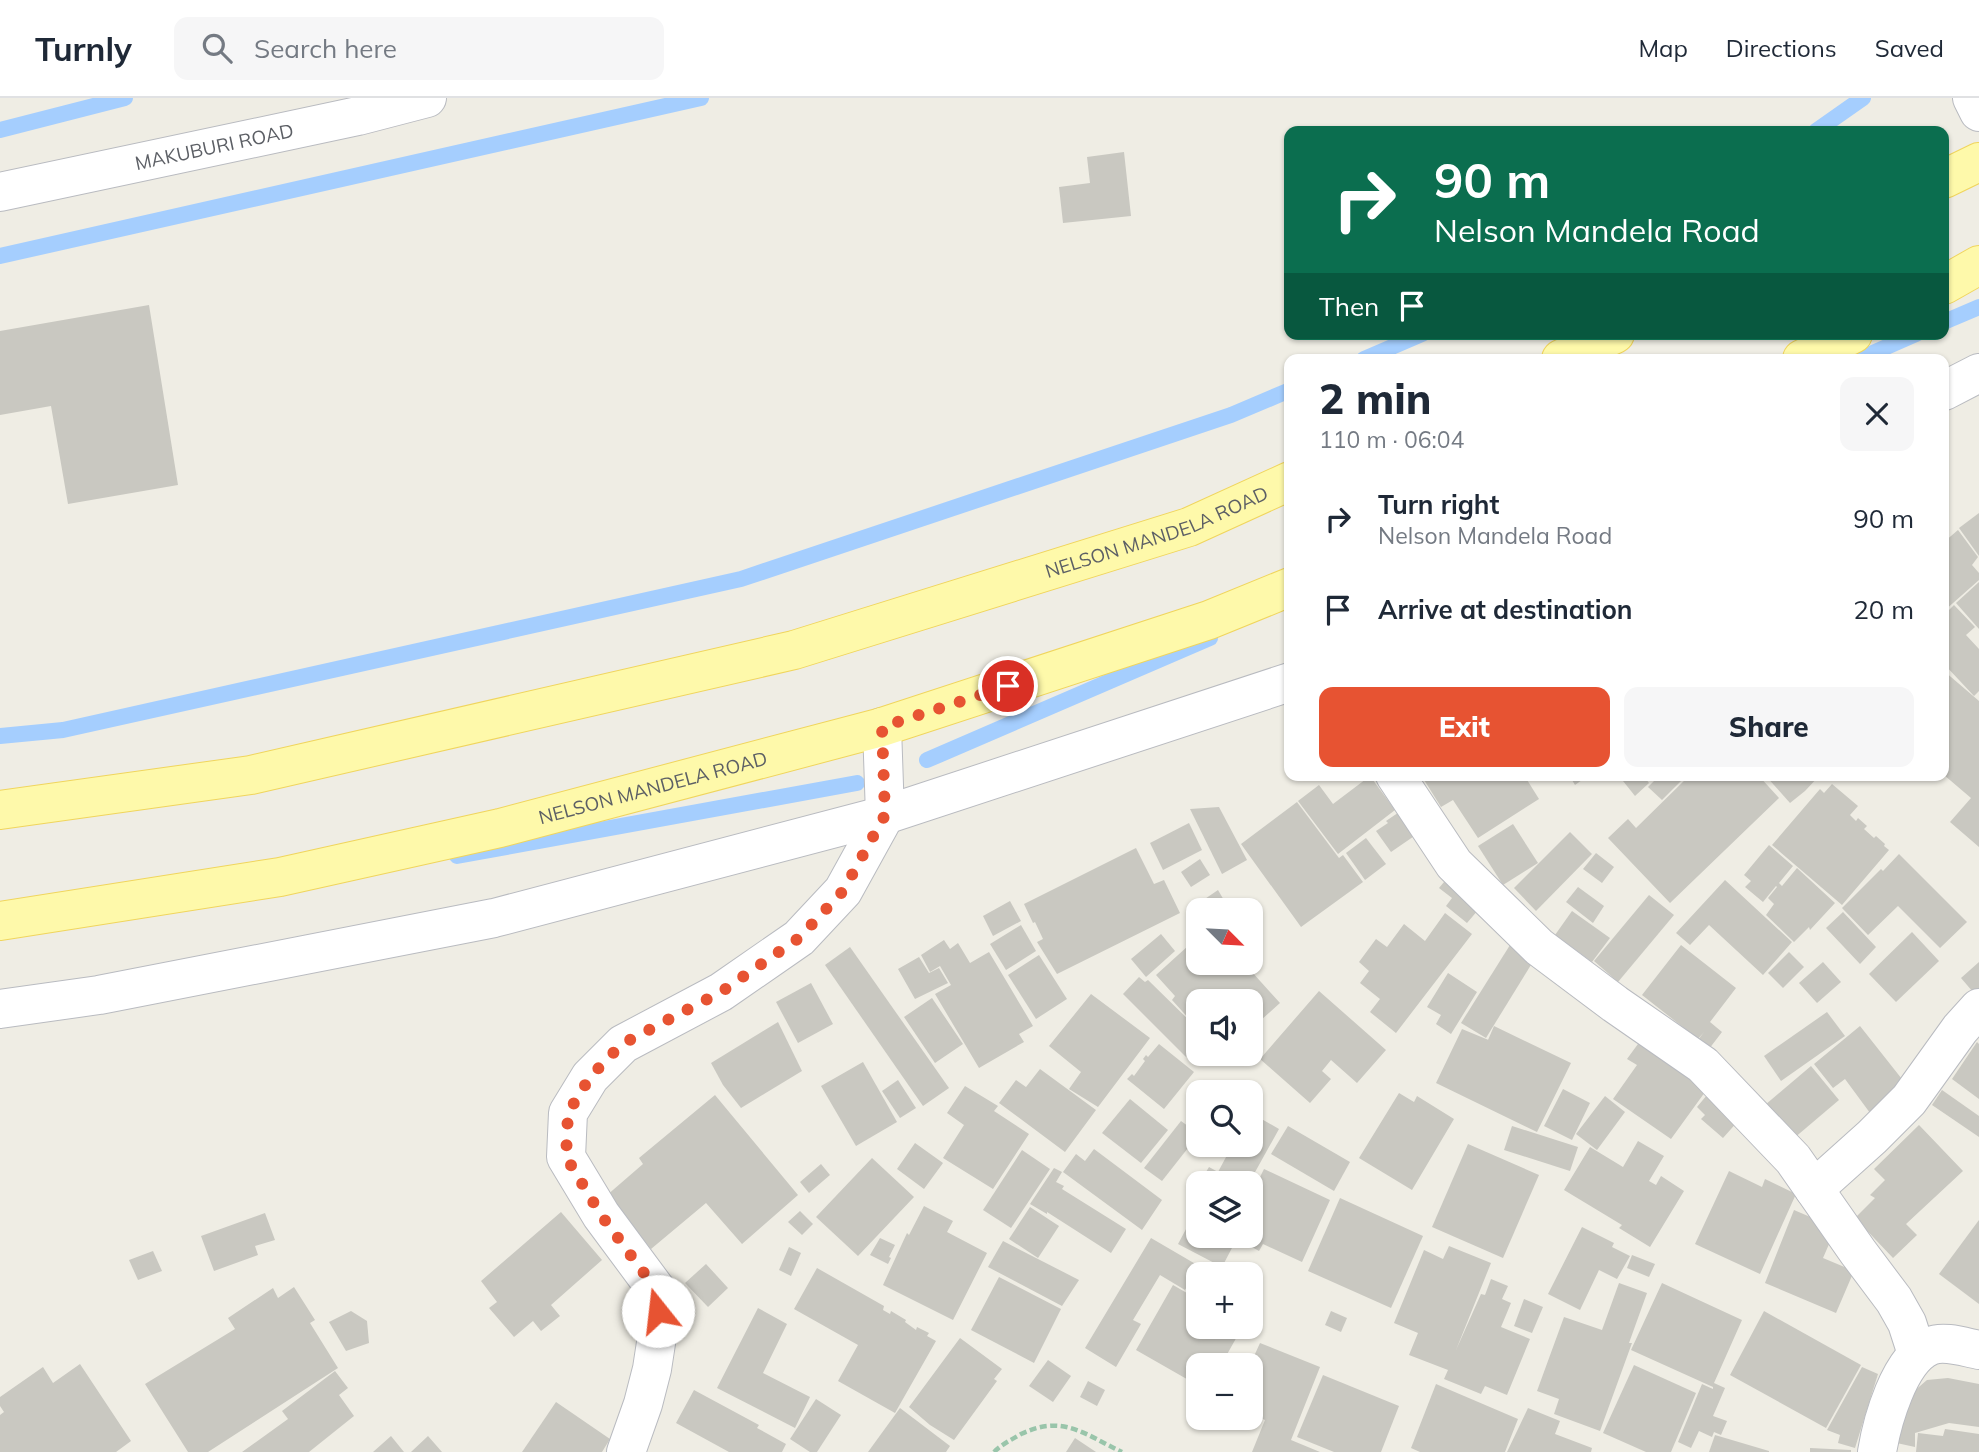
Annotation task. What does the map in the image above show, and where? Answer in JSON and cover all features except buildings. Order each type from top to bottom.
[{"type":"main road","points":[[1949,177],[1979,162]]},
{"type":"main road","points":[[1949,282],[1979,265]]},
{"type":"main road","points":[[1572,354],[1602,340]]},
{"type":"main road","points":[[1812,354],[1841,340]]},
{"type":"main road","name":"NELSON MANDELA ROAD","points":[[0,810],[251,775],[794,650],[1189,527],[1284,484]]},
{"type":"main road","name":"NELSON MANDELA ROAD","points":[[0,921],[280,877],[500,828],[882,727],[1209,620],[1284,589]]},
{"type":"street","name":"MAKUBURI ROAD","points":[[0,191],[358,116],[428,98]]},
{"type":"street","points":[[1972,98],[1979,112]]},
{"type":"street","points":[[1949,388],[1979,373]]},
{"type":"street","points":[[0,1009],[99,995],[494,918],[885,815],[1284,684]]},
{"type":"street","points":[[626,1452],[652,1369],[658,1330],[658,1292],[601,1215],[566,1157],[568,1113],[590,1077],[622,1044],[721,992],[799,938],[843,891],[885,815],[882,727]]},
{"type":"street","points":[[1399,781],[1454,864],[1539,947],[1703,1065],[1793,1159],[1895,1300],[1907,1323],[1917,1354]]},
{"type":"street","points":[[1814,1189],[1909,1100],[1960,1029],[1979,1008]]},
{"type":"street","points":[[1877,1452],[1892,1397],[1917,1354],[1930,1346],[1944,1344],[1979,1350]]},
{"type":"path","points":[[994,1452],[1004,1443],[1036,1427],[1055,1424],[1072,1428],[1122,1452]]},
{"type":"waterway","points":[[0,130],[125,98]]},
{"type":"waterway","points":[[0,256],[701,98]]},
{"type":"waterway","points":[[1823,126],[1863,98]]},
{"type":"waterway","points":[[1949,320],[1979,307]]},
{"type":"waterway","points":[[1376,354],[1408,340]]},
{"type":"waterway","points":[[1870,354],[1902,340]]},
{"type":"waterway","points":[[0,736],[63,730],[741,579],[1231,415],[1284,393]]},
{"type":"waterway","points":[[927,760],[1210,638]]},
{"type":"waterway","points":[[457,856],[857,783]]},
{"type":"route","points":[[658,1311],[658,1292],[601,1215],[566,1157],[568,1113],[590,1077],[622,1044],[721,992],[799,938],[843,891],[885,815],[882,727],[1008,686]]}]
